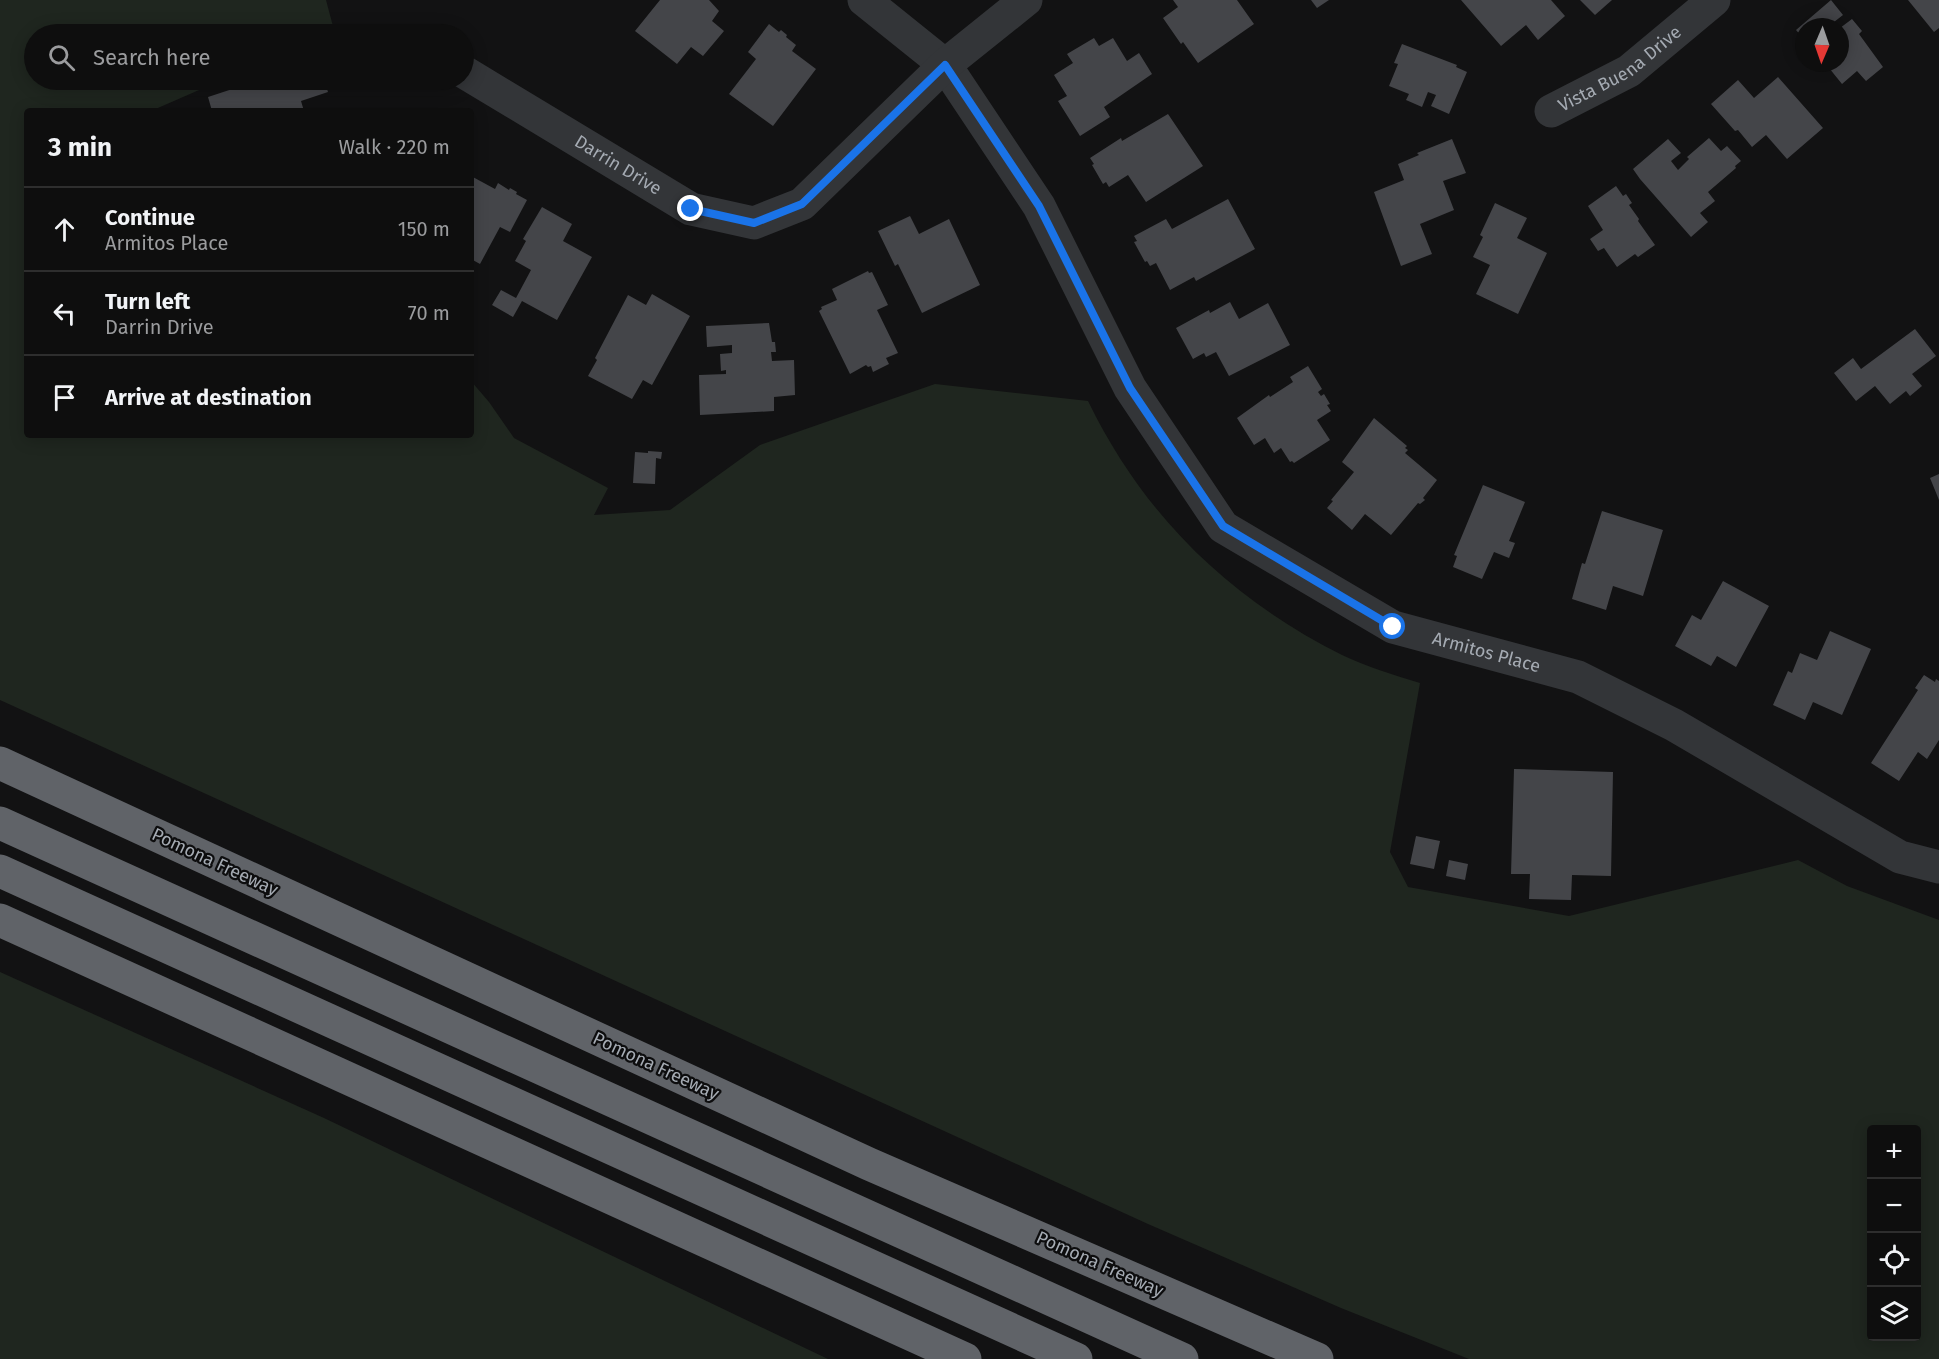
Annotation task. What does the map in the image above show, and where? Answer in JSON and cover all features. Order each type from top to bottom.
[{"type":"highway","name":"Pomona Freeway","points":[[0,762],[869,1164],[1317,1359]]},
{"type":"highway","points":[[0,823],[1182,1359]]},
{"type":"highway","points":[[0,871],[1076,1359]]},
{"type":"highway","points":[[0,920],[965,1359]]},
{"type":"street","name":"Armitos Place","points":[[864,0],[945,65],[1039,206],[1130,388],[1223,526],[1393,627],[1578,677],[1674,725],[1900,857],[1939,867]]},
{"type":"street","name":"Darrin Drive","points":[[474,78],[691,209],[754,223],[802,204],[945,65],[1026,0]]},
{"type":"street","name":"Vista Buena Drive","points":[[1551,111],[1629,71],[1714,0]]},
{"type":"shaded area","points":[[0,0],[326,0],[332,24],[24,24],[24,90],[199,90],[158,108],[24,108],[24,438],[474,438],[474,384],[514,438],[608,488],[594,515],[670,510],[760,445],[935,384],[1088,401],[1110,443],[1135,481],[1163,517],[1227,580],[1301,632],[1342,655],[1420,683],[1390,852],[1408,887],[1569,916],[1798,860],[1847,886],[1939,920],[1939,1359],[1469,1359],[1341,1308],[1148,1224],[0,700]]},
{"type":"shaded area","points":[[0,972],[324,1118],[828,1359],[0,1359]]},
{"type":"building","points":[[660,0],[709,0],[719,11],[712,21],[724,31],[703,56],[691,47],[677,64],[635,31]]},
{"type":"building","points":[[1173,0],[1237,0],[1254,24],[1198,63],[1163,18],[1178,7]]},
{"type":"building","points":[[1311,0],[1329,0],[1317,8]]},
{"type":"building","points":[[1461,0],[1551,0],[1565,16],[1538,40],[1526,25],[1501,46]]},
{"type":"building","points":[[1580,0],[1612,0],[1595,15]]},
{"type":"building","points":[[1831,0],[1843,15],[1839,18],[1810,18]]},
{"type":"building","points":[[1908,0],[1939,0],[1939,28],[1934,32]]},
{"type":"building","points":[[1852,19],[1862,31],[1859,34],[1883,67],[1866,81],[1857,71],[1842,84],[1832,72],[1849,72],[1849,21]]},
{"type":"building","points":[[769,24],[787,35],[786,37],[796,45],[792,51],[816,69],[773,126],[729,94],[756,59],[748,52]]},
{"type":"building","points":[[1094,38],[1099,46],[1113,38],[1127,61],[1139,53],[1152,74],[1104,107],[1110,117],[1080,136],[1058,101],[1067,96],[1054,75],[1073,63],[1067,54]]},
{"type":"building","points":[[1402,44],[1457,65],[1456,67],[1467,72],[1449,114],[1431,106],[1436,95],[1428,92],[1422,107],[1406,100],[1409,94],[1389,86],[1398,64],[1394,63]]},
{"type":"building","points":[[1778,77],[1823,128],[1787,159],[1766,135],[1752,147],[1711,104],[1738,80],[1754,98]]},
{"type":"building","points":[[229,90],[327,90],[328,92],[301,101],[303,108],[211,108],[208,97]]},
{"type":"building","points":[[1168,114],[1203,166],[1146,202],[1128,175],[1109,187],[1106,182],[1103,184],[1090,158],[1121,138],[1122,141]]},
{"type":"building","points":[[1709,138],[1721,151],[1727,146],[1741,161],[1708,192],[1715,201],[1700,213],[1708,222],[1691,237],[1633,169],[1668,139],[1681,153],[1671,161],[1678,170],[1689,159],[1687,157]]},
{"type":"building","points":[[1452,139],[1466,173],[1443,181],[1454,210],[1420,224],[1432,254],[1401,266],[1374,192],[1404,180],[1398,164],[1419,155],[1417,153]]},
{"type":"building","points":[[474,178],[495,189],[498,183],[509,190],[510,188],[527,200],[510,232],[500,227],[480,264],[474,261]]},
{"type":"building","points":[[1616,186],[1632,203],[1629,205],[1655,245],[1638,257],[1635,254],[1617,267],[1604,248],[1598,251],[1590,239],[1603,230],[1588,206]]},
{"type":"building","points":[[1228,199],[1255,249],[1196,281],[1194,277],[1170,290],[1156,263],[1150,266],[1147,261],[1145,262],[1134,242],[1137,241],[1134,236],[1166,219],[1172,229]]},
{"type":"building","points":[[1495,203],[1527,218],[1517,238],[1547,253],[1518,314],[1476,294],[1490,265],[1473,257],[1483,237],[1480,235]]},
{"type":"building","points":[[542,207],[572,224],[563,241],[592,257],[557,320],[522,301],[513,317],[492,305],[501,290],[516,298],[531,270],[515,261],[526,241],[523,239]]},
{"type":"building","points":[[910,216],[919,234],[949,219],[980,285],[922,313],[898,264],[895,266],[878,231]]},
{"type":"building","points":[[868,271],[872,272],[888,305],[877,310],[898,353],[886,358],[889,364],[873,372],[871,366],[866,365],[850,374],[819,311],[821,307],[837,300],[832,289]]},
{"type":"building","points":[[652,294],[690,316],[652,385],[643,380],[632,399],[588,376],[628,295],[646,305]]},
{"type":"building","points":[[1230,302],[1239,319],[1268,303],[1290,345],[1229,376],[1216,352],[1206,357],[1204,353],[1193,359],[1176,328],[1209,310],[1210,313]]},
{"type":"building","points":[[769,323],[776,352],[771,352],[772,361],[794,360],[795,395],[774,397],[774,411],[700,415],[699,375],[726,374],[726,370],[721,371],[720,354],[732,353],[732,345],[707,347],[706,326]]},
{"type":"building","points":[[1915,329],[1936,356],[1912,374],[1922,386],[1910,396],[1906,391],[1890,404],[1875,386],[1856,401],[1834,373],[1853,358],[1861,369]]},
{"type":"building","points":[[1308,366],[1322,389],[1318,392],[1321,396],[1324,394],[1330,404],[1327,405],[1331,411],[1317,420],[1330,440],[1294,463],[1290,462],[1281,448],[1274,453],[1265,438],[1254,445],[1237,418],[1269,395],[1270,397],[1293,382],[1290,377]]},
{"type":"building","points":[[1374,418],[1407,446],[1405,448],[1408,450],[1405,453],[1437,480],[1423,498],[1425,500],[1418,503],[1391,535],[1365,514],[1352,530],[1327,508],[1354,472],[1342,462]]},
{"type":"building","points":[[648,451],[662,452],[661,459],[656,458],[655,484],[633,483],[635,452],[648,453]]},
{"type":"building","points":[[1939,474],[1939,500],[1930,478]]},
{"type":"building","points":[[1483,485],[1525,502],[1509,541],[1515,543],[1509,558],[1494,552],[1482,579],[1453,567],[1457,556],[1454,555]]},
{"type":"building","points":[[1602,511],[1663,530],[1643,596],[1613,586],[1606,610],[1572,599],[1582,563],[1585,564]]},
{"type":"building","points":[[1723,581],[1769,606],[1736,667],[1717,656],[1711,666],[1675,646],[1692,615],[1701,620]]},
{"type":"building","points":[[1830,631],[1871,649],[1842,715],[1813,702],[1805,720],[1773,705],[1788,671],[1792,673],[1800,653],[1817,660]]},
{"type":"building","points":[[1924,675],[1935,682],[1936,679],[1939,681],[1939,740],[1927,759],[1918,752],[1899,781],[1871,763],[1918,690],[1915,688]]},
{"type":"building","points":[[1514,769],[1613,772],[1611,876],[1572,875],[1571,900],[1529,899],[1530,874],[1511,874]]},
{"type":"building","points":[[1416,836],[1440,841],[1434,869],[1410,864]]},
{"type":"building","points":[[1449,860],[1468,864],[1465,880],[1446,876]]},
{"type":"route","points":[[691,209],[754,223],[802,204],[945,65],[1039,206],[1130,388],[1223,526],[1393,627]]}]
